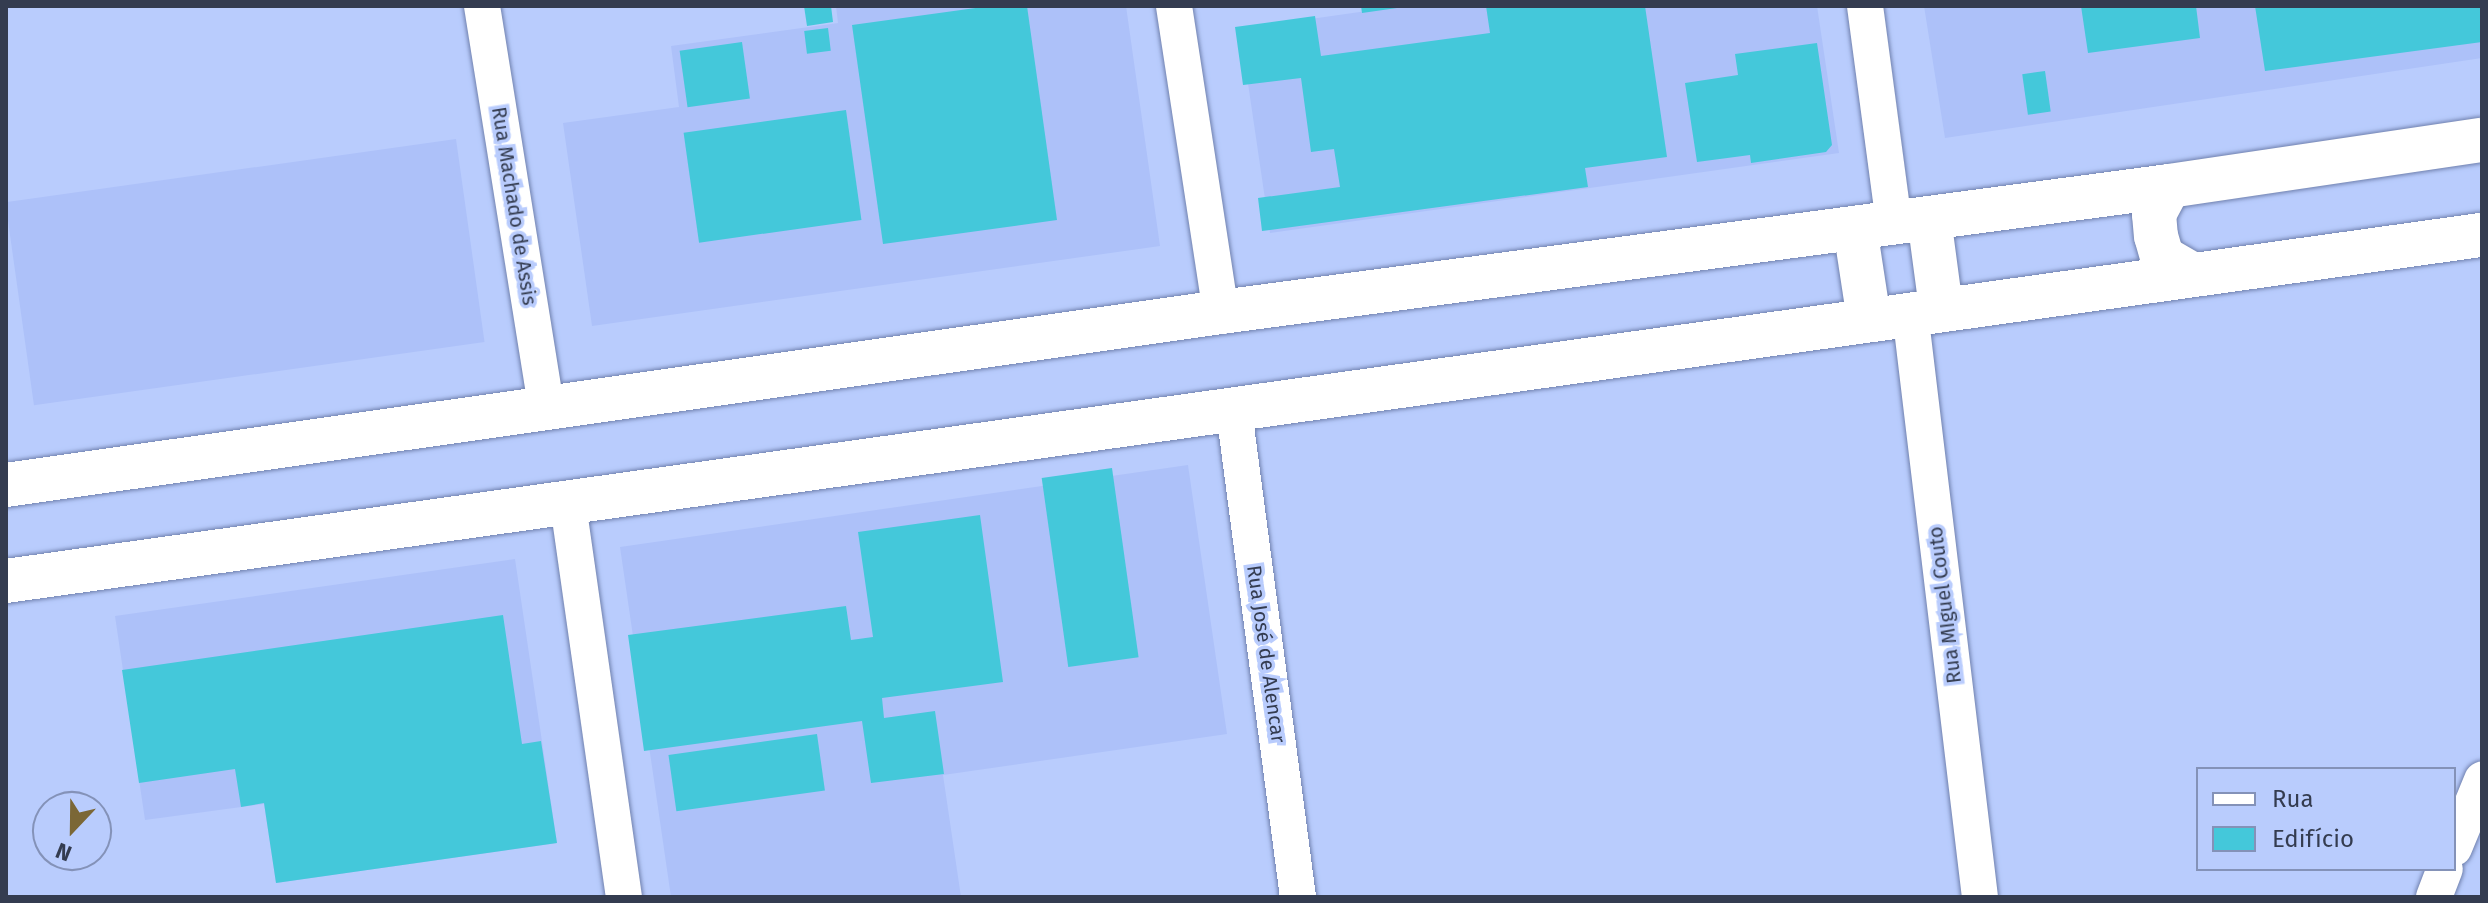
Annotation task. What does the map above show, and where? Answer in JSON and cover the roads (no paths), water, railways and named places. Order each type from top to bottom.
[{"type":"main road","points":[[6,485],[1221,312],[2169,186],[2482,140]]},
{"type":"main road","points":[[2169,186],[2154,214],[2156,236],[2162,257],[2191,274]]},
{"type":"main road","points":[[1893,223],[1907,313]]},
{"type":"main road","points":[[1893,223],[1907,313]]},
{"type":"main road","points":[[6,581],[2482,235]]},
{"type":"street","name":"Rua Machado de Assis","points":[[482,6],[546,407]]},
{"type":"street","points":[[1174,6],[1221,312]]},
{"type":"street","points":[[1865,6],[1893,223]]},
{"type":"street","name":"Rua MIguel Couto","points":[[1907,313],[1980,897]]},
{"type":"street","name":"Rua José de Alencar","points":[[1234,411],[1298,897]]},
{"type":"street","points":[[568,504],[624,897]]},
{"type":"street","points":[[2456,843],[2482,780]]},
{"type":"street","points":[[2434,897],[2444,871]]}]
